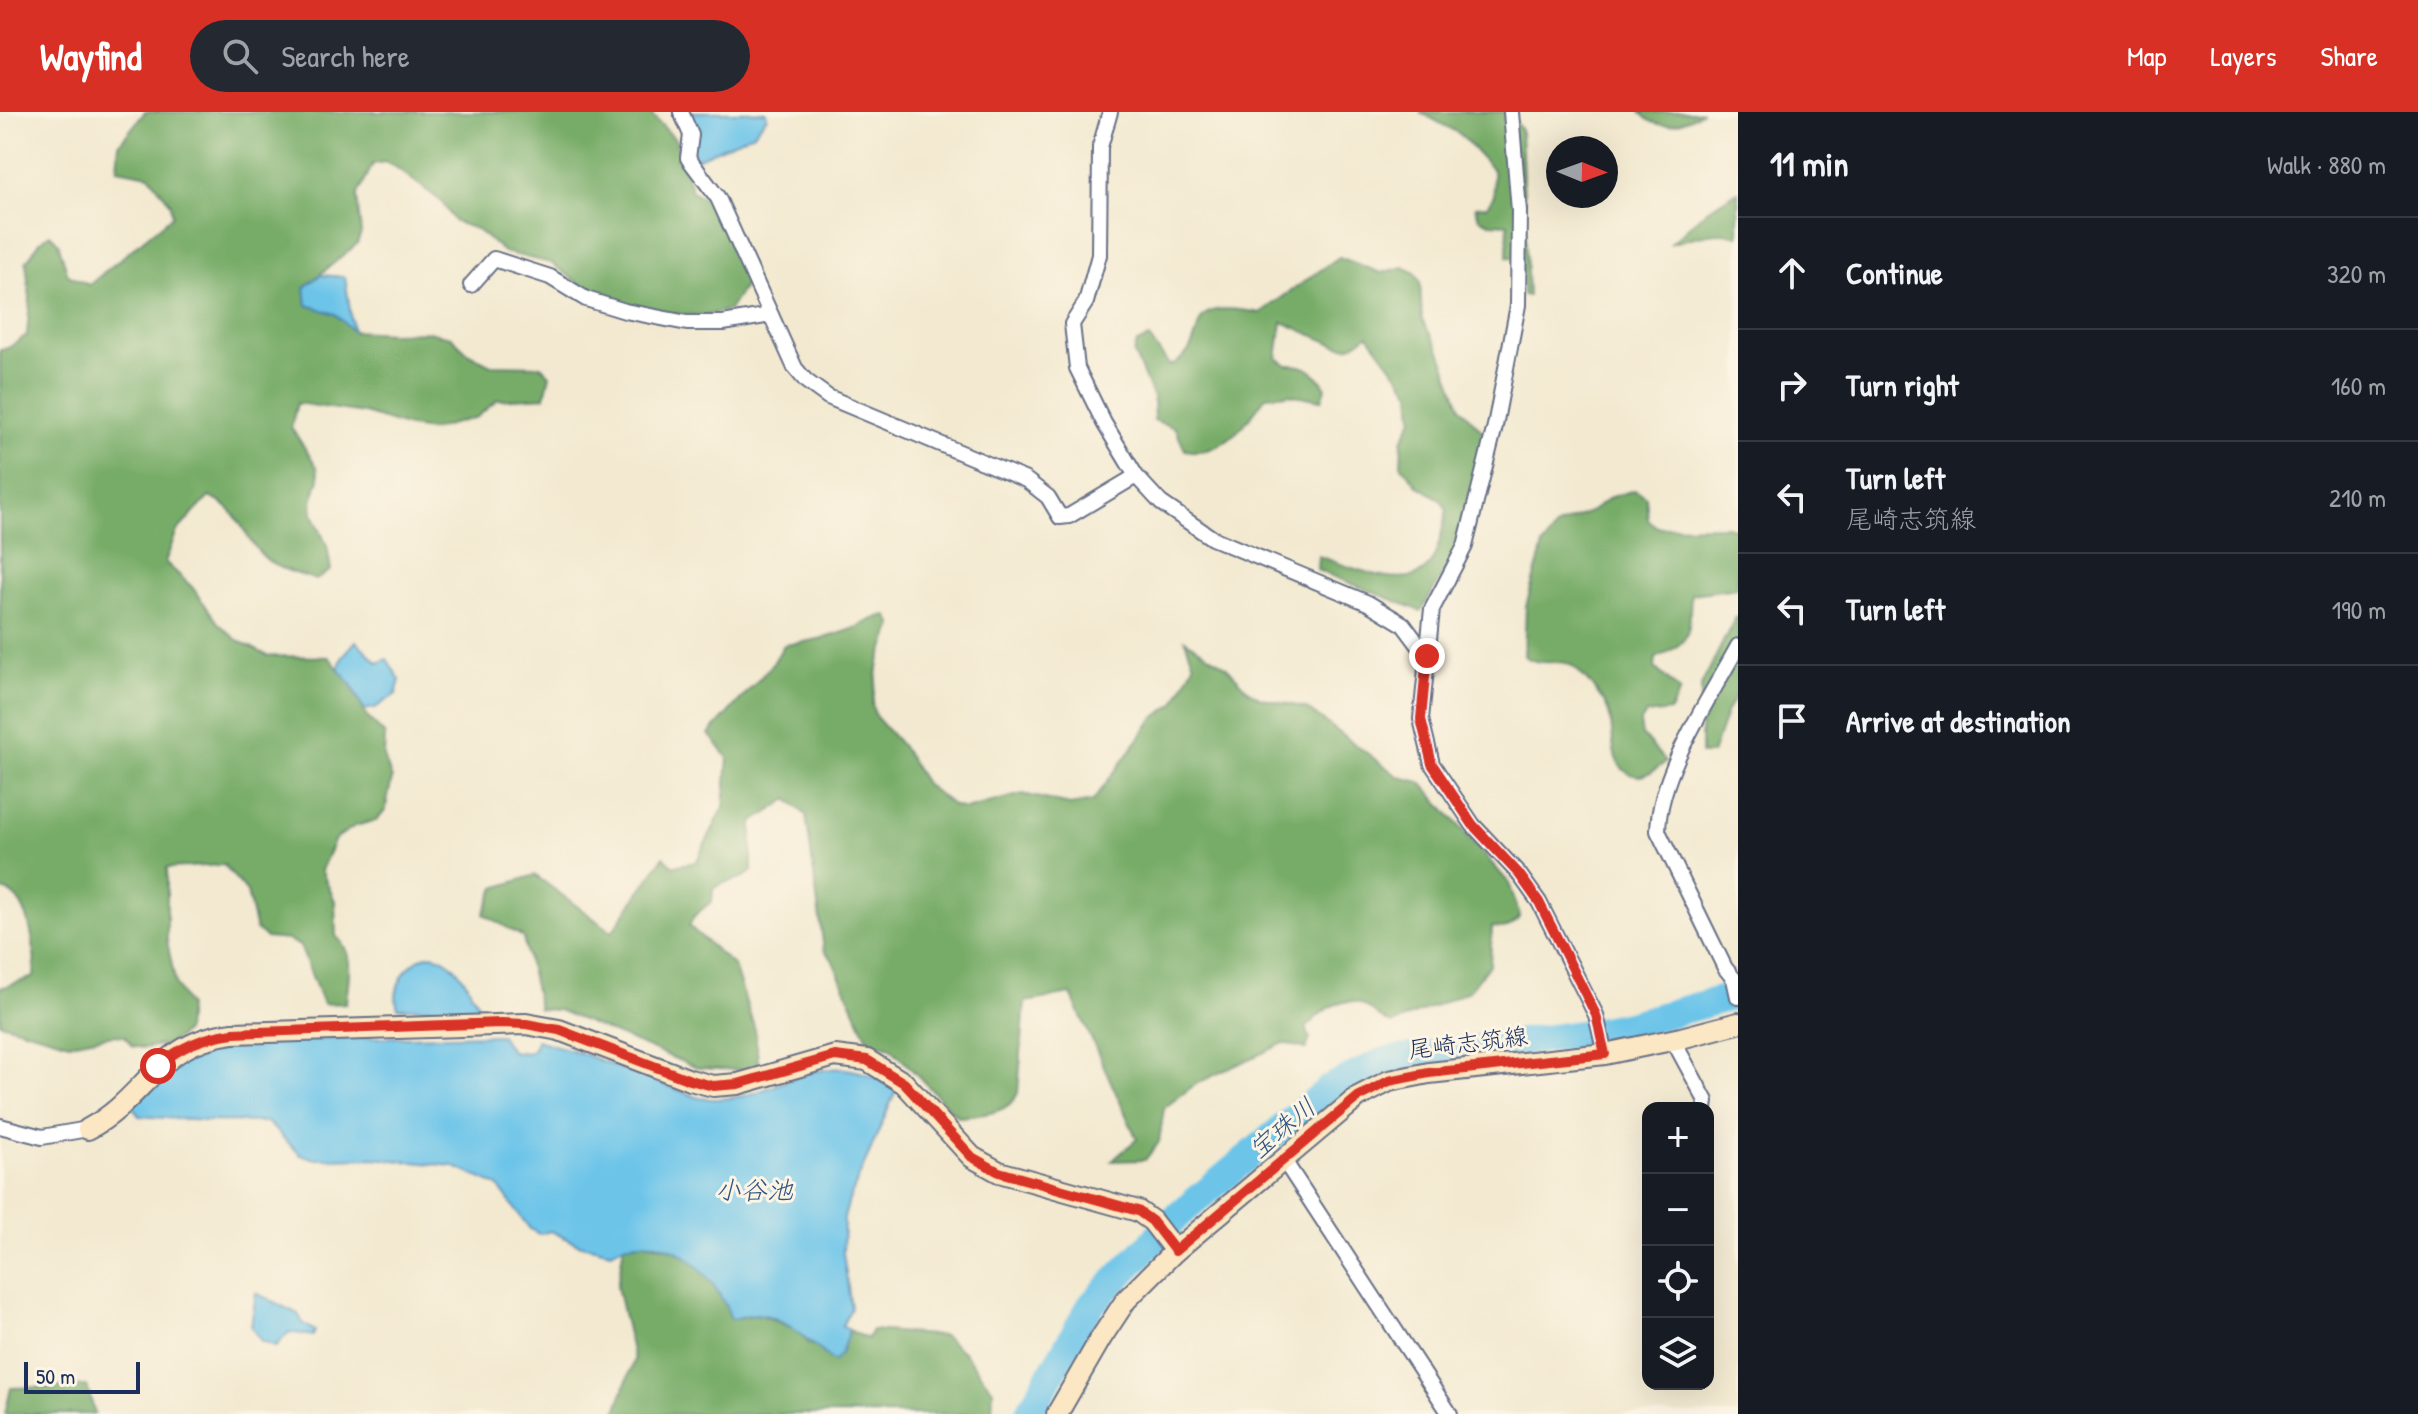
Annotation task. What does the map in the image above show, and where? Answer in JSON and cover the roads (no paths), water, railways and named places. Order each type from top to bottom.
[{"type":"street","points":[[681,112],[691,135],[688,158],[718,198],[795,368],[806,381],[828,397],[1026,480],[1048,497],[1060,517],[1069,516],[1136,476]]},
{"type":"street","points":[[1110,112],[1100,147],[1099,255],[1086,302],[1072,324],[1077,368],[1104,423],[1136,476],[1161,503],[1212,538],[1368,603],[1403,624],[1427,656]]},
{"type":"street","points":[[1511,112],[1519,211],[1518,305],[1495,426],[1465,546],[1432,609],[1421,719],[1432,764],[1473,825],[1519,874],[1539,902],[1596,1015],[1604,1049]]},
{"type":"street","points":[[471,285],[494,259],[550,277],[586,299],[672,320],[723,323],[771,315]]},
{"type":"street","points":[[1738,646],[1670,776],[1658,809],[1658,831],[1725,968],[1734,979],[1738,997]]},
{"type":"street","name":"尾崎志筑線","points":[[1057,1414],[1126,1300],[1172,1247],[1358,1097],[1389,1081],[1673,1040],[1738,1023]]},
{"type":"street","points":[[0,1126],[42,1137],[88,1129],[115,1111],[167,1058],[183,1047],[206,1038],[252,1032],[526,1024],[559,1030],[713,1086],[738,1084],[835,1056],[867,1060],[904,1083],[972,1157],[999,1172],[1138,1211],[1152,1221],[1172,1247]]},
{"type":"street","points":[[1673,1040],[1706,1102]]},
{"type":"street","points":[[1283,1159],[1450,1414]]},
{"type":"water","points":[[681,112],[766,112],[767,117],[754,133],[692,161]]},
{"type":"water","points":[[320,275],[345,277],[353,331],[335,314],[307,305],[305,287]]},
{"type":"water","points":[[356,641],[378,663],[387,659],[400,680],[396,694],[375,708],[364,710],[352,686],[338,669],[343,656]]},
{"type":"water","points":[[431,955],[455,968],[480,1008],[398,1008],[397,992],[403,975],[415,962]]},
{"type":"water","name":"小谷池","points":[[501,1035],[511,1051],[527,1053],[534,1049],[536,1040],[578,1052],[699,1098],[728,1098],[753,1093],[819,1070],[842,1069],[867,1074],[896,1090],[844,1218],[843,1253],[851,1308],[842,1326],[849,1330],[841,1353],[834,1362],[778,1320],[757,1314],[731,1319],[713,1284],[700,1269],[668,1247],[650,1243],[631,1244],[611,1252],[578,1244],[551,1231],[539,1234],[530,1229],[498,1186],[453,1166],[373,1158],[316,1159],[301,1155],[267,1122],[139,1116],[132,1106],[172,1069],[202,1052],[247,1040]]},
{"type":"water","points":[[256,1293],[298,1314],[303,1323],[315,1331],[313,1336],[289,1332],[276,1346],[261,1341],[251,1327]]},
{"type":"waterway","name":"宝珠川","points":[[1028,1414],[1091,1305],[1181,1213],[1330,1088],[1384,1061],[1587,1033],[1738,995]]}]
